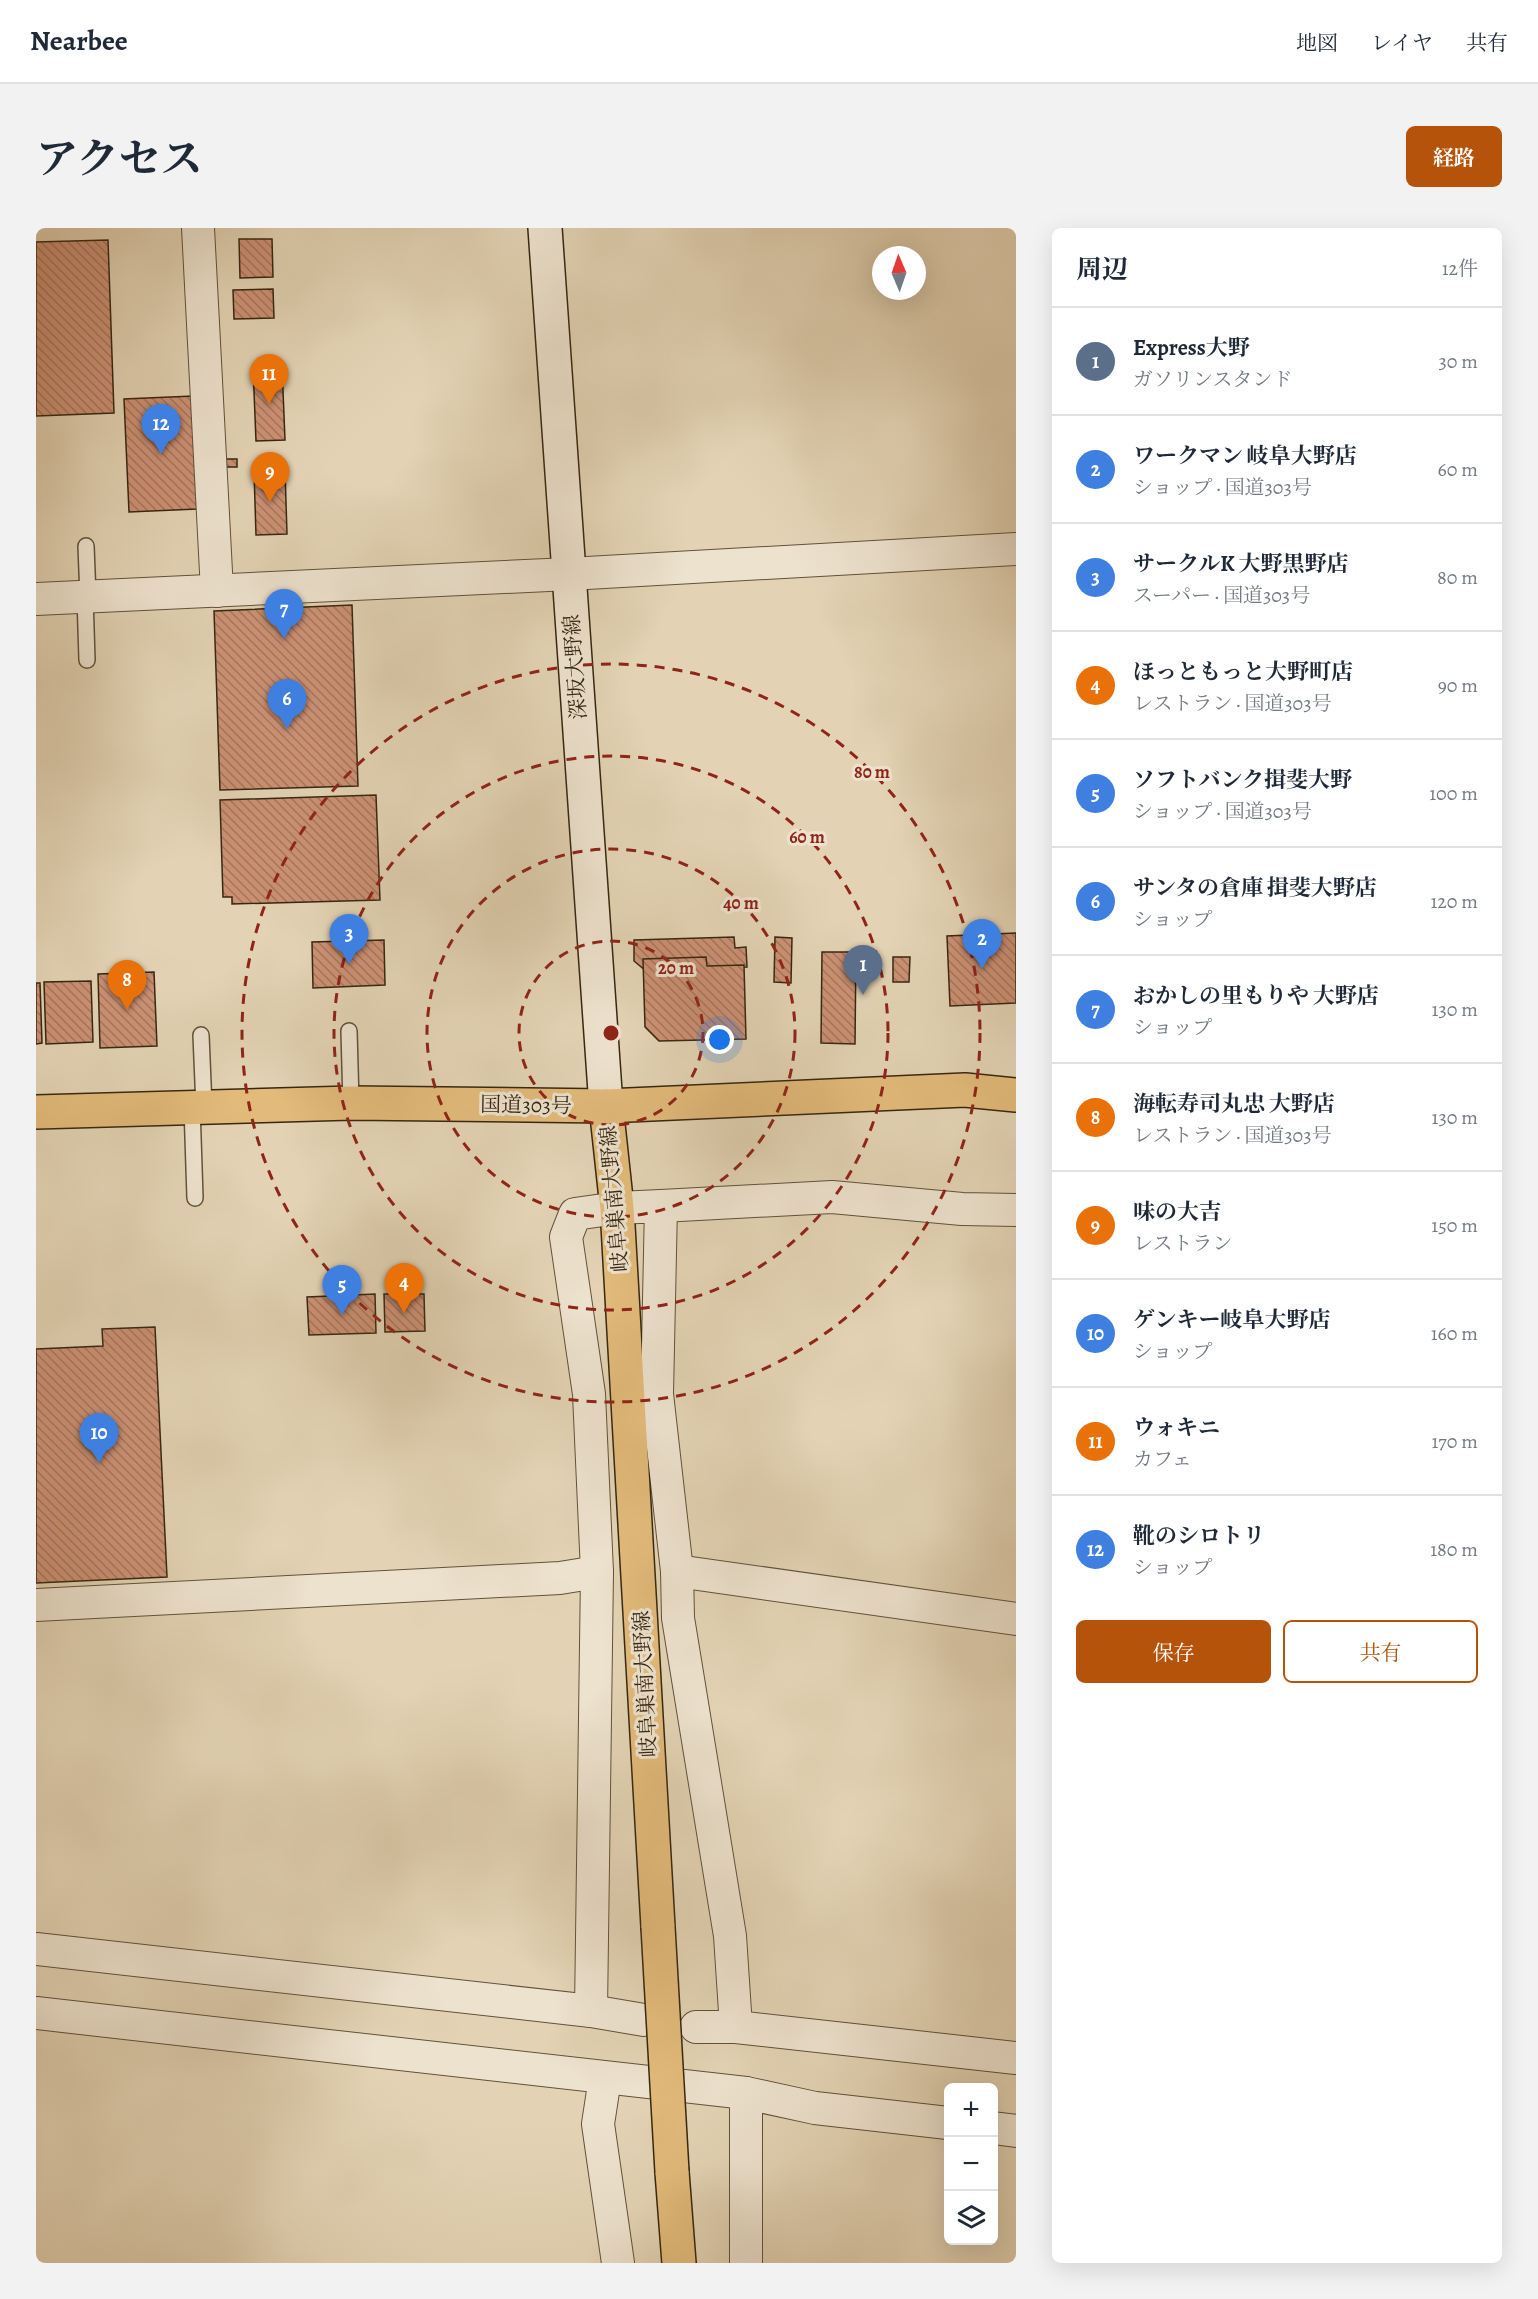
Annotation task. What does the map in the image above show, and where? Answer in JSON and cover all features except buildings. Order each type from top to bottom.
[{"type":"main road","name":"深坂大野線","points":[[545,228],[606,1106]]},
{"type":"main road","name":"国道303号","points":[[36,1112],[351,1103],[606,1106],[965,1090],[1016,1095]]},
{"type":"main road","name":"岐阜巣南大野線","points":[[606,1106],[617,1208],[679,2263]]},
{"type":"street","points":[[198,228],[217,591]]},
{"type":"street","points":[[36,599],[569,574],[1016,549]]},
{"type":"street","points":[[591,2011],[597,1572],[589,1394],[566,1238],[575,1214],[617,1208],[832,1197],[963,1209],[1016,1210]]},
{"type":"street","points":[[661,1206],[657,1394],[677,1571],[678,1618],[730,1936],[736,2027]]},
{"type":"street","points":[[677,1571],[1016,1619]]},
{"type":"street","points":[[36,1605],[561,1578],[597,1572]]},
{"type":"street","points":[[36,1949],[591,2011],[644,2020]]},
{"type":"street","points":[[36,2013],[746,2093],[815,2108],[944,2123]]},
{"type":"street","points":[[696,2027],[736,2027],[1016,2058]]},
{"type":"street","points":[[605,2078],[598,2124],[618,2263]]},
{"type":"street","points":[[746,2093],[746,2263]]},
{"type":"street","points":[[998,2129],[1016,2131]]},
{"type":"lane","points":[[86,546],[87,660]]},
{"type":"lane","points":[[349,1031],[351,1103]]},
{"type":"lane","points":[[195,1198],[201,1035]]},
{"type":"place","name":"ウォキニ","points":[[269,404]]},
{"type":"place","name":"靴のシロトリ","points":[[161,454]]},
{"type":"place","name":"味の大吉","points":[[270,502]]},
{"type":"place","name":"おかしの里もりや 大野店","points":[[284,639]]},
{"type":"place","name":"サンタの倉庫 揖斐大野店","points":[[287,729]]},
{"type":"place","name":"サークルK 大野黒野店","points":[[349,964]]},
{"type":"place","name":"ワークマン 岐阜大野店","points":[[982,969]]},
{"type":"place","name":"Express大野","points":[[863,995]]},
{"type":"place","name":"海転寿司丸忠 大野店","points":[[127,1010]]},
{"type":"place","name":"ほっともっと大野町店","points":[[404,1313]]},
{"type":"place","name":"ソフトバンク揖斐大野","points":[[342,1315]]},
{"type":"place","name":"ゲンキー岐阜大野店","points":[[99,1463]]}]
